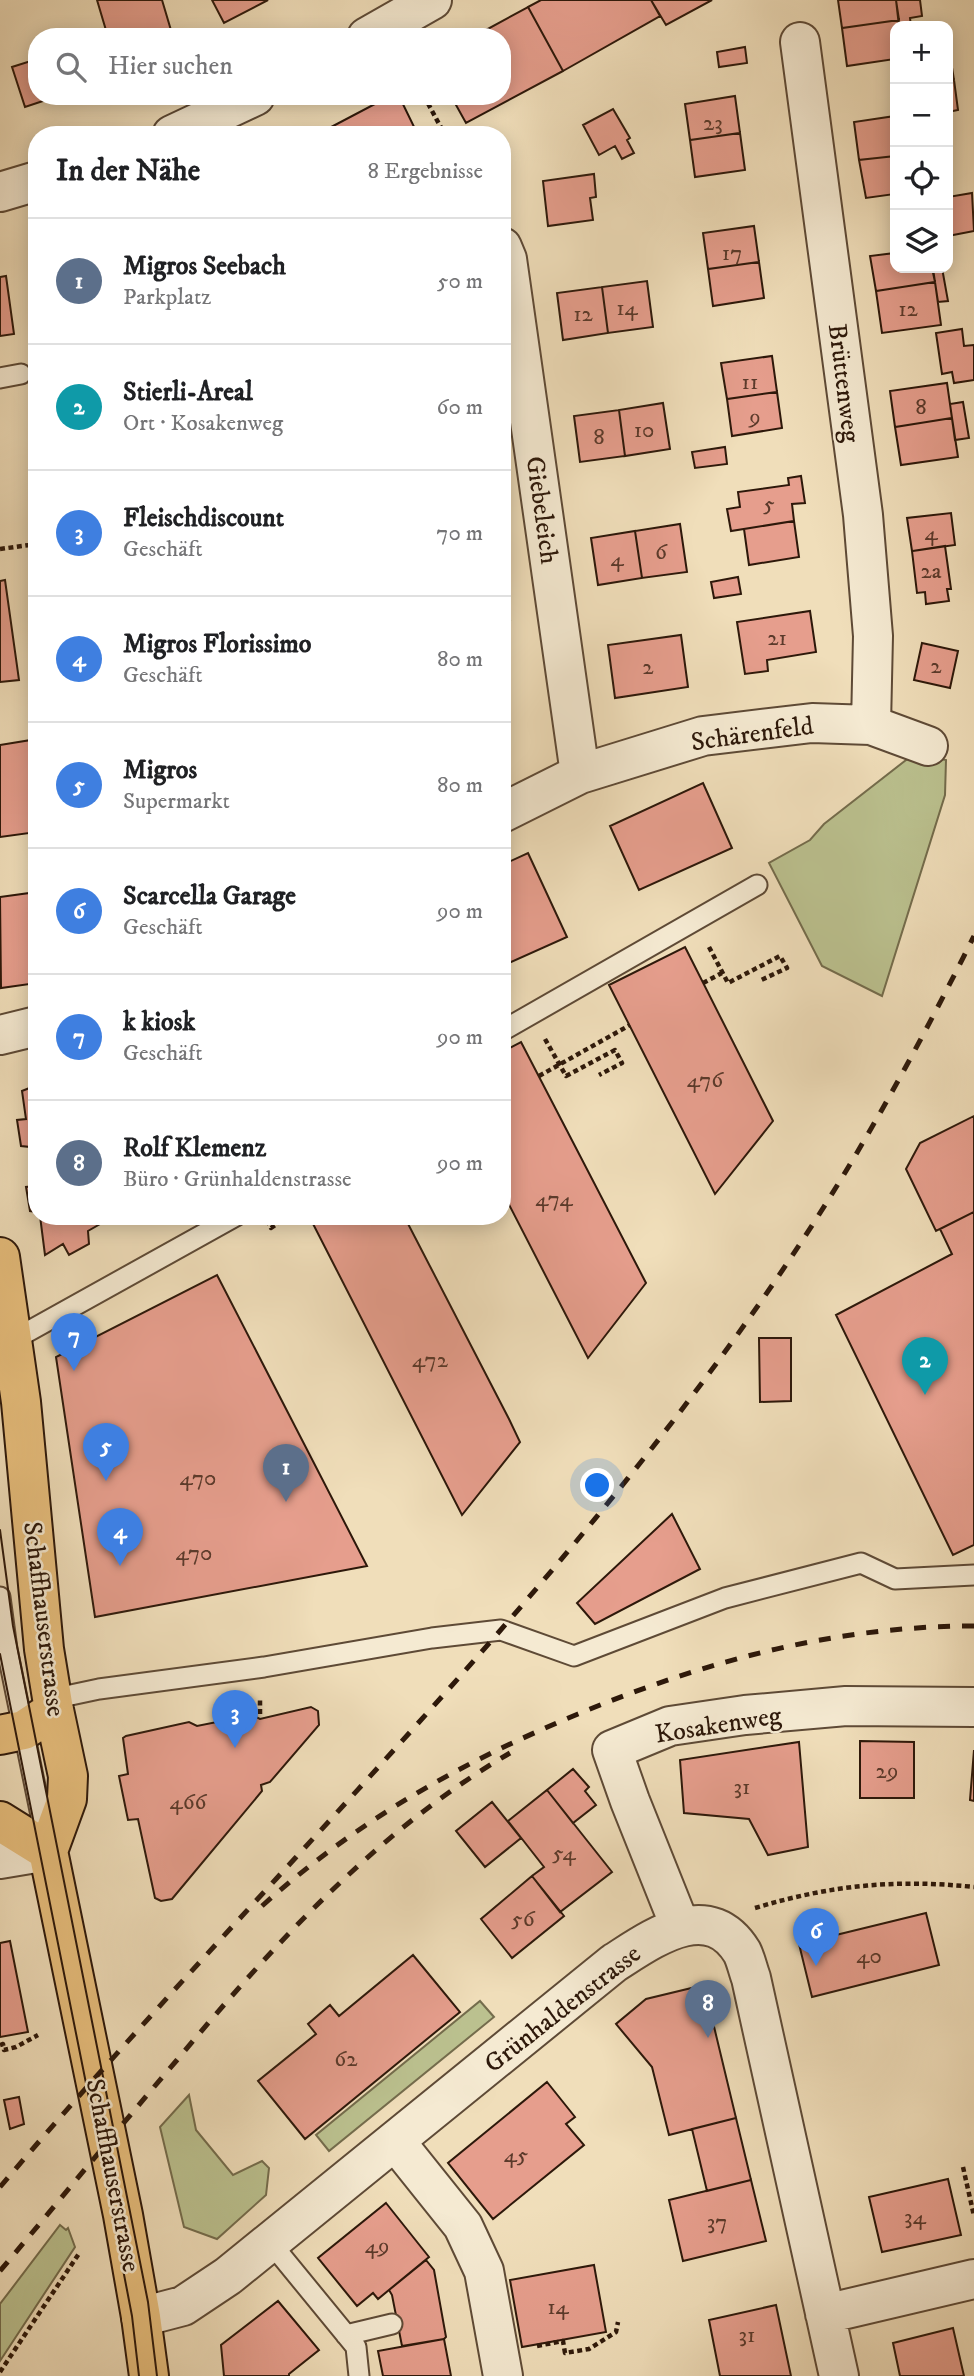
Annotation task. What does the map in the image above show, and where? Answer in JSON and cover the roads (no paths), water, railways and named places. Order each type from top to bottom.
[{"type":"main road","name":"Schaffhauserstrasse","points":[[0,1257],[13,1340],[15,1508],[44,1649],[33,1718],[68,1784],[68,1799],[48,1851],[142,2318],[149,2376]]},
{"type":"main road","points":[[0,1821],[48,1851]]},
{"type":"street","points":[[383,28],[432,0]]},
{"type":"street","name":"Brüttenweg","points":[[800,42],[863,515],[873,636],[871,725]]},
{"type":"street","points":[[191,126],[236,105]]},
{"type":"street","points":[[0,192],[28,184]]},
{"type":"street","name":"Giebeleich","points":[[511,287],[580,774]]},
{"type":"street","name":"Schärenfeld","points":[[511,808],[580,774],[703,736],[812,723],[871,725],[928,746]]},
{"type":"street","points":[[0,1035],[28,1029]]},
{"type":"street","name":"Kosakenweg","points":[[680,1926],[612,1750],[670,1726],[744,1715],[846,1706],[974,1707]]},
{"type":"street","points":[[0,1859],[48,1851]]},
{"type":"street","name":"Grünhaldenstrasse","points":[[142,2318],[183,2306],[228,2276],[614,1963],[651,1939],[680,1926],[704,1925],[716,1928],[726,1935],[741,1952],[751,1978],[839,2376]]},
{"type":"street","points":[[395,2141],[469,2237],[484,2272],[503,2376]]},
{"type":"street","points":[[824,2314],[974,2279]]},
{"type":"lane","points":[[0,378],[20,374]]},
{"type":"lane","points":[[511,1026],[757,885]]},
{"type":"lane","points":[[13,1340],[220,1225]]},
{"type":"lane","points":[[33,1718],[99,1689],[264,1667],[432,1638],[500,1630],[575,1656],[725,1598],[860,1563],[895,1579],[974,1575]]},
{"type":"lane","name":"Schaffhauserstrasse","points":[[0,1597],[7,1648],[33,1718]]},
{"type":"lane","points":[[270,2242],[356,2347],[359,2376]]},
{"type":"lane","points":[[346,2335],[392,2324]]},
{"type":"tram line","points":[[0,1530],[13,1626],[148,2302],[157,2376]]},
{"type":"tram line","points":[[0,1654],[132,2316],[139,2376]]},
{"type":"railway","points":[[0,2187],[508,1622],[606,1505],[700,1386],[788,1262],[839,1183],[909,1061],[974,936]]},
{"type":"railway","points":[[262,1906],[335,1847],[412,1796],[534,1733],[626,1695],[723,1663],[821,1640],[871,1632],[974,1626]]},
{"type":"railway","points":[[0,2271],[214,2017],[290,1932],[372,1853],[416,1817],[510,1753]]},
{"type":"place","name":"k kiosk","points":[[74,1371]]},
{"type":"place","name":"Stierli-Areal","points":[[925,1395]]},
{"type":"place","name":"Migros","points":[[106,1481]]},
{"type":"place","name":"Migros Seebach","points":[[286,1502]]},
{"type":"place","name":"Migros Florissimo","points":[[120,1566]]},
{"type":"place","name":"Fleischdiscount","points":[[235,1748]]},
{"type":"place","name":"Scarcella Garage","points":[[816,1966]]},
{"type":"place","name":"Rolf Klemenz","points":[[708,2038]]}]
